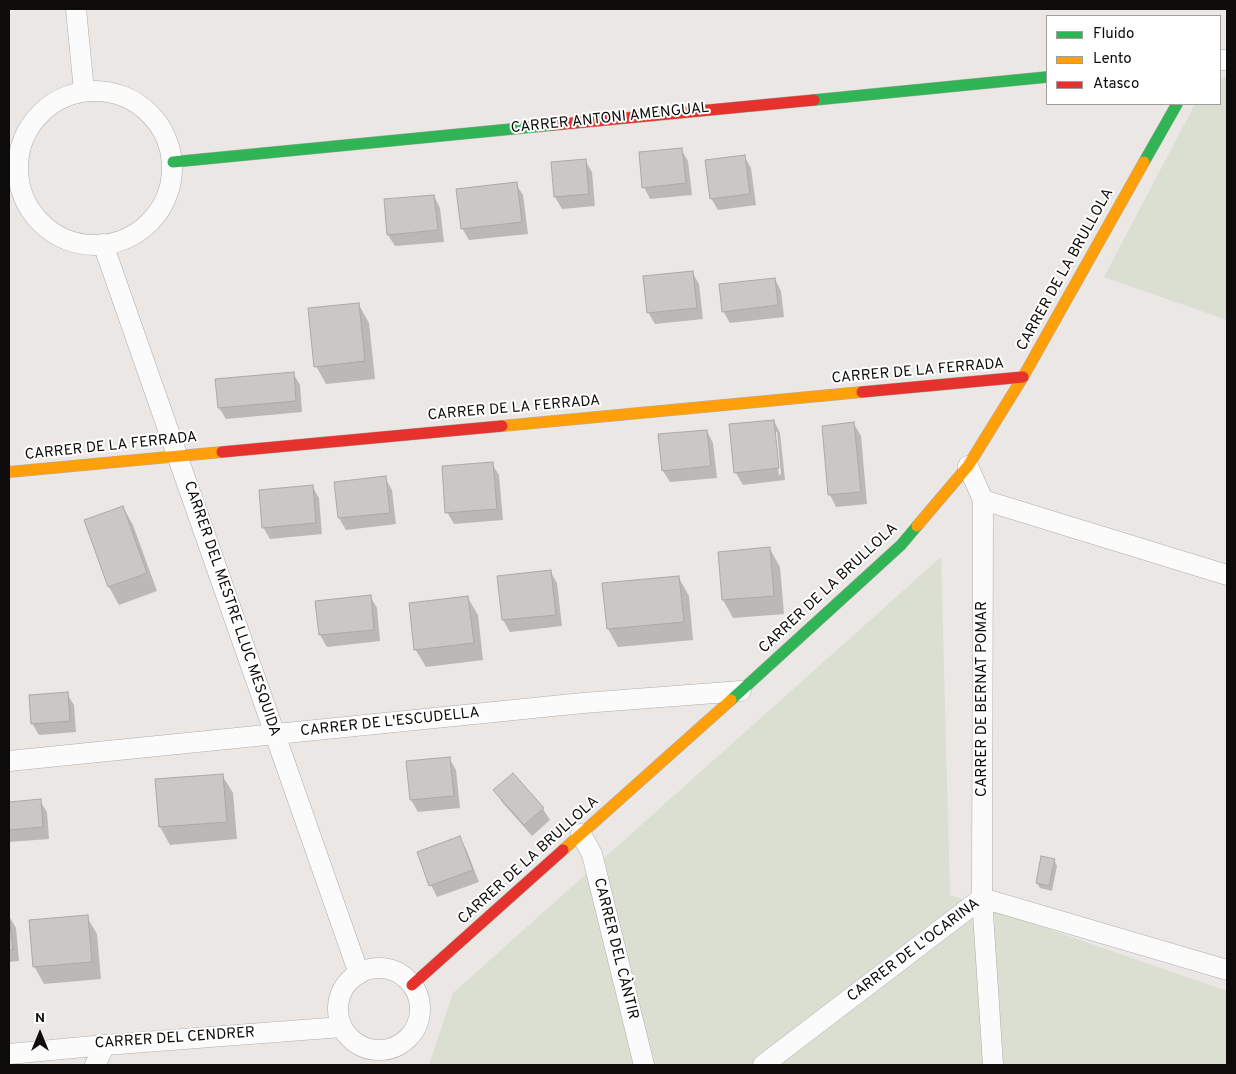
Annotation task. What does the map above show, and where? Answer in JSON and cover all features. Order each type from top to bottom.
[{"type":"street","points":[[76,9],[84,91]]},
{"type":"street","name":"CARRER ANTONI AMENGUAL","points":[[173,162],[1046,77]]},
{"type":"street","points":[[84,91],[110,92],[134,100],[153,116],[167,138],[173,162],[171,186],[162,208],[146,226],[126,238],[103,244],[77,243],[54,233],[34,216],[22,193],[13,168],[30,126],[44,109],[63,97],[84,91]]},
{"type":"street","name":"CARRER DE LA BRULLOLA","points":[[412,985],[741,691],[901,545],[968,466],[1023,377],[1176,105]]},
{"type":"street","name":"CARRER DEL MESTRE LLUC MESQUIDA","points":[[103,244],[359,974]]},
{"type":"street","name":"CARRER DE LA FERRADA","points":[[9,472],[1023,377]]},
{"type":"street","points":[[968,466],[983,500],[1227,575]]},
{"type":"street","name":"CARRER DE BERNAT POMAR","points":[[983,500],[982,898],[993,1065]]},
{"type":"street","name":"CARRER DE L'ESCUDELLA","points":[[9,761],[584,703],[741,691]]},
{"type":"street","name":"CARRER DEL CÀNTIR","points":[[581,834],[592,854],[644,1065]]},
{"type":"street","name":"CARRER DE L'OCARINA","points":[[763,1065],[982,898],[1227,970]]},
{"type":"street","points":[[381,968],[393,971],[404,977],[412,985],[418,996],[420,1009],[418,1022],[412,1034],[402,1043],[394,1057],[379,1050],[368,1049],[357,1044],[348,1036],[342,1027],[338,1015],[338,1003],[349,981],[359,974],[381,968]]},
{"type":"street","name":"CARRER DEL CENDRER","points":[[9,1054],[105,1044],[342,1027]]},
{"type":"street","points":[[95,1065],[105,1044]]},
{"type":"shaded area","points":[[1227,77],[1227,320],[1104,277],[1194,105],[1221,105],[1221,79]]},
{"type":"shaded area","points":[[941,557],[950,895],[1227,991],[1227,1065],[429,1065],[453,993]]},
{"type":"building","points":[[682,148],[686,183],[642,188],[639,152]]},
{"type":"building","points":[[745,155],[750,194],[710,199],[705,160]]},
{"type":"building","points":[[586,159],[589,194],[554,197],[551,162]]},
{"type":"building","points":[[517,182],[522,222],[461,229],[456,189]]},
{"type":"building","points":[[434,195],[438,230],[387,235],[384,199]]},
{"type":"building","points":[[693,271],[697,308],[647,313],[643,276]]},
{"type":"building","points":[[775,278],[778,305],[722,312],[719,284]]},
{"type":"building","points":[[359,303],[365,361],[314,367],[308,308]]},
{"type":"building","points":[[294,372],[296,401],[218,408],[215,379]]},
{"type":"building","points":[[774,420],[779,468],[734,473],[729,424]]},
{"type":"building","points":[[854,422],[861,492],[828,495],[822,426]]},
{"type":"building","points":[[707,430],[711,466],[662,471],[658,434]]},
{"type":"building","points":[[493,462],[497,509],[445,513],[442,466]]},
{"type":"building","points":[[386,476],[390,513],[338,518],[334,482]]},
{"type":"building","points":[[313,485],[316,523],[262,528],[259,490]]},
{"type":"building","points":[[123,506],[147,573],[108,587],[84,520]]},
{"type":"building","points":[[770,547],[774,596],[722,600],[718,552]]},
{"type":"building","points":[[551,570],[556,615],[502,620],[497,576]]},
{"type":"building","points":[[679,576],[684,622],[607,629],[602,583]]},
{"type":"building","points":[[371,595],[374,630],[319,635],[315,601]]},
{"type":"building","points":[[468,596],[474,643],[414,650],[409,603]]},
{"type":"building","points":[[68,692],[70,721],[31,724],[29,695]]},
{"type":"building","points":[[450,757],[454,796],[410,800],[406,761]]},
{"type":"building","points":[[513,773],[544,808],[524,825],[493,790]]},
{"type":"building","points":[[223,774],[227,822],[159,827],[155,779]]},
{"type":"building","points":[[41,799],[43,827],[9,830],[9,802]]},
{"type":"building","points":[[460,836],[473,870],[429,886],[417,852]]},
{"type":"building","points":[[1041,856],[1055,859],[1049,886],[1036,883]]},
{"type":"building","points":[[9,915],[13,950],[9,950]]},
{"type":"building","points":[[88,915],[92,962],[33,967],[29,920]]},
{"type":"traffic: fast","points":[[814,100],[1046,77]]},
{"type":"traffic: fast","points":[[1144,162],[1176,105]]},
{"type":"traffic: fast","points":[[173,162],[553,125]]},
{"type":"traffic: fast","points":[[731,700],[901,545],[917,526]]},
{"type":"traffic: slow","points":[[917,526],[968,466],[1023,377],[1144,162]]},
{"type":"traffic: slow","points":[[502,426],[862,392]]},
{"type":"traffic: slow","points":[[9,472],[222,452]]},
{"type":"traffic: slow","points":[[563,850],[731,700]]},
{"type":"traffic: jam","points":[[553,125],[814,100]]},
{"type":"traffic: jam","points":[[862,392],[1023,377]]},
{"type":"traffic: jam","points":[[222,452],[502,426]]},
{"type":"traffic: jam","points":[[412,985],[563,850]]}]
